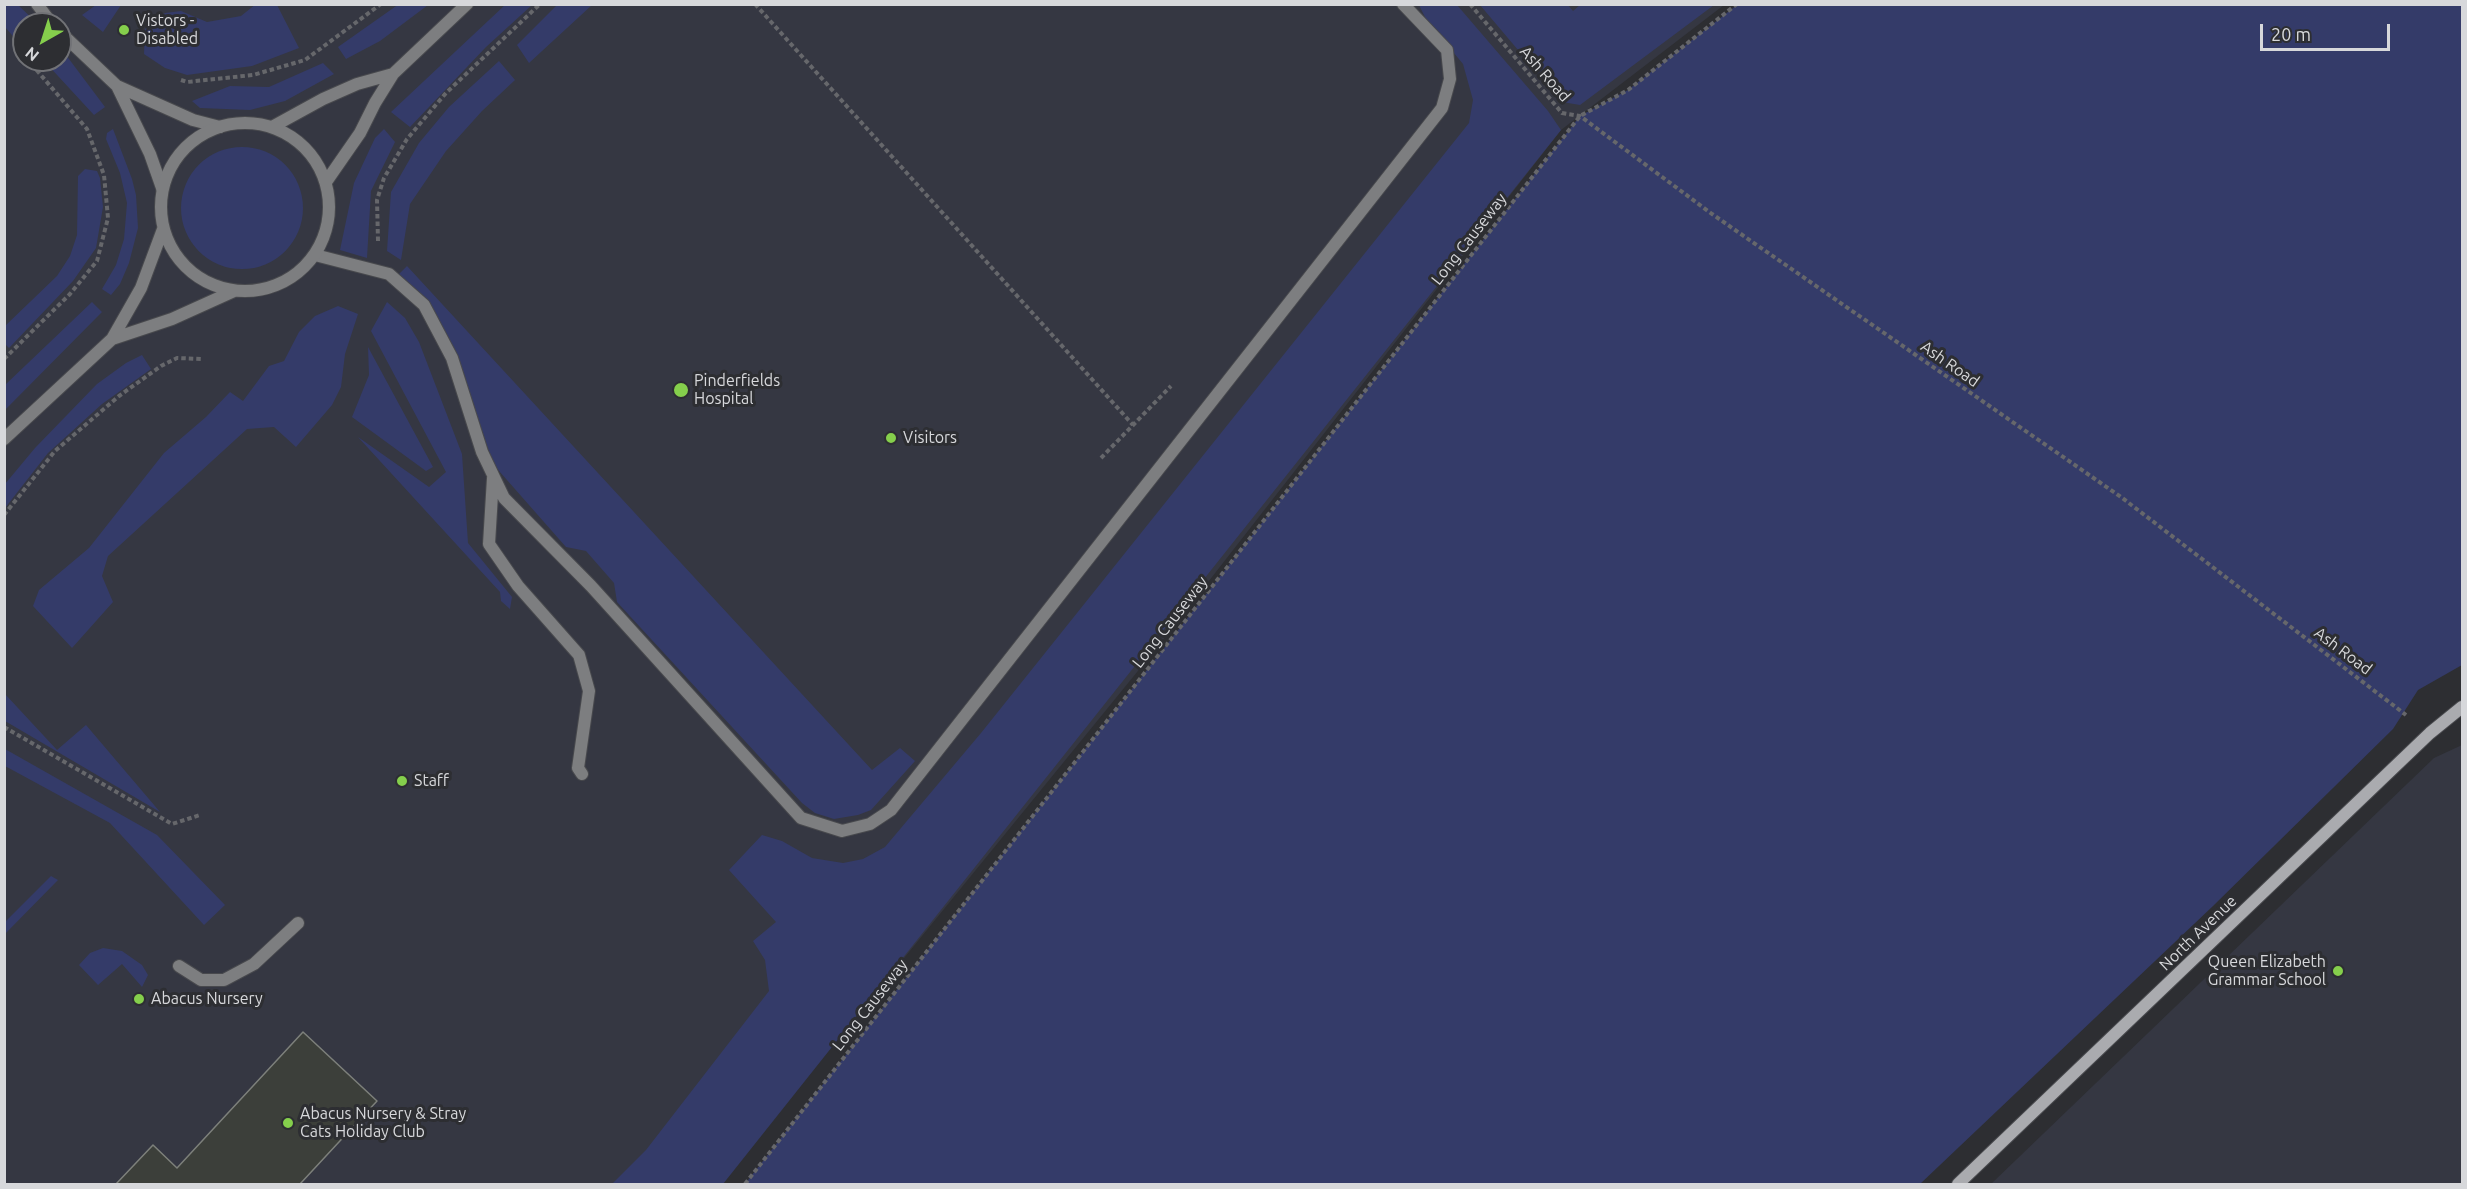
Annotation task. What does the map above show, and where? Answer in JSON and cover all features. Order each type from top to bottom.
[{"type":"street","points":[[326,182],[360,133],[375,102],[393,74],[467,4]]},
{"type":"street","points":[[315,255],[389,274],[424,305],[452,358],[482,452],[504,498],[591,586],[801,818],[842,831],[870,824],[891,810],[1442,108],[1450,79],[1447,50],[1403,4]]},
{"type":"street","points":[[72,43],[117,86],[193,120],[219,127]]},
{"type":"street","points":[[272,127],[323,99],[357,84],[393,74]]},
{"type":"street","points":[[117,86],[150,154],[162,188]]},
{"type":"street","points":[[246,123],[272,127],[290,136],[305,148],[317,164],[326,182],[329,220],[324,238],[315,255],[300,272],[282,284],[261,290],[234,291],[210,285],[189,271],[173,252],[163,228],[160,208],[162,188],[170,168],[183,149],[200,136],[219,127],[246,123]]},
{"type":"street","points":[[4,439],[112,339],[141,288],[163,228]]},
{"type":"street","points":[[112,339],[172,319],[234,291]]},
{"type":"street","points":[[493,474],[489,544],[518,586],[579,655],[589,691],[579,768],[582,774]]},
{"type":"street","name":"North Avenue","points":[[1958,1185],[2430,734],[2463,707]]},
{"type":"street","points":[[179,966],[201,980],[224,980],[254,964],[298,923]]},
{"type":"path","points":[[178,79],[187,82],[253,75],[305,60],[381,4]]},
{"type":"path","points":[[378,249],[377,200],[384,178],[406,139],[446,93],[540,4]]},
{"type":"path","points":[[755,4],[1133,425]]},
{"type":"path","name":"Ash Road","points":[[1470,4],[1562,113],[1580,116],[1712,214],[2121,497],[2430,734]]},
{"type":"path","name":"Long Causeway","points":[[745,1185],[1580,116],[1628,90],[1737,4]]},
{"type":"path","points":[[4,359],[70,294],[97,261],[108,218],[104,175],[87,129],[38,72]]},
{"type":"path","points":[[4,515],[55,451],[119,396],[161,366],[177,358],[202,358]]},
{"type":"path","points":[[1101,458],[1171,386]]},
{"type":"path","points":[[4,727],[172,824],[200,815]]},
{"type":"shaded area","points":[[256,4],[277,5],[299,48],[252,66],[187,75],[165,68],[144,54],[145,29],[165,13],[181,11],[207,22],[241,16]]},
{"type":"shaded area","points":[[399,4],[428,5],[380,41],[346,59],[338,47]]},
{"type":"shaded area","points":[[4,5],[18,5],[25,12],[12,12],[12,35],[5,27]]},
{"type":"shaded area","name":"Pinderfields Hospital","points":[[5,5],[1724,5],[1561,130],[1155,650],[720,1184],[5,1184]]},
{"type":"shaded area","points":[[96,5],[121,5],[103,32],[82,15]]},
{"type":"shaded area","points":[[505,5],[532,5],[486,47],[410,127],[391,112]]},
{"type":"shaded area","points":[[557,5],[592,5],[529,63],[517,45]]},
{"type":"shaded area","points":[[1419,5],[1457,5],[1548,111],[1561,130],[723,1184],[612,1184],[646,1150],[769,991],[765,960],[753,941],[776,922],[729,870],[762,835],[782,841],[812,858],[843,863],[863,859],[885,847],[981,733],[1469,123],[1473,100],[1463,64],[1426,19]]},
{"type":"shaded area","points":[[1480,5],[1568,5],[1573,11],[1580,5],[1714,5],[1580,105],[1562,102]]},
{"type":"shaded area","points":[[1737,5],[2462,5],[2462,665],[2418,690],[2393,729],[2213,906],[1920,1184],[745,1184],[1580,116],[1628,90]]},
{"type":"shaded area","points":[[499,61],[515,80],[482,111],[446,151],[410,204],[401,260],[387,251],[391,192],[419,143],[449,107]]},
{"type":"shaded area","points":[[72,63],[105,107],[94,115],[54,72],[72,72]]},
{"type":"shaded area","points":[[323,63],[334,74],[285,101],[250,110],[200,108],[192,101],[230,86],[269,87]]},
{"type":"shaded area","points":[[113,129],[132,179],[136,195],[138,228],[129,263],[120,284],[111,295],[102,289],[116,265],[124,239],[127,203],[120,173],[106,139],[107,133]]},
{"type":"shaded area","points":[[384,129],[395,142],[371,191],[367,258],[340,250],[354,183],[375,138]]},
{"type":"shaded area","points":[[242,147],[265,152],[276,157],[285,165],[293,174],[298,185],[303,208],[298,231],[293,242],[285,251],[276,259],[265,264],[242,269],[219,264],[208,259],[199,251],[191,242],[186,231],[181,208],[186,185],[191,174],[199,165],[208,157],[219,152]]},
{"type":"shaded area","points":[[85,169],[97,171],[100,178],[103,207],[96,248],[73,281],[9,348],[5,344],[5,326],[57,276],[70,256],[77,235],[78,176]]},
{"type":"shaded area","points":[[407,266],[872,770],[900,748],[915,761],[871,810],[834,819],[815,813],[802,803],[617,602],[614,583],[586,551],[566,547],[492,463],[460,367],[397,276]]},
{"type":"shaded area","points":[[92,302],[102,312],[5,410],[5,385]]},
{"type":"shaded area","points":[[387,302],[405,318],[419,342],[462,454],[468,543],[512,597],[510,609],[501,601],[500,592],[358,437],[429,487],[446,472],[371,331]]},
{"type":"shaded area","points":[[338,306],[358,314],[345,354],[341,387],[332,405],[296,447],[274,427],[247,429],[108,556],[102,576],[113,602],[72,648],[33,606],[39,590],[89,548],[164,453],[206,417],[230,392],[243,401],[269,366],[284,361],[299,332],[315,316]]},
{"type":"shaded area","points":[[368,347],[433,467],[426,471],[352,417],[369,375]]},
{"type":"shaded area","points":[[142,355],[151,369],[102,404],[48,453],[5,508],[5,484],[35,448],[97,384],[126,363]]},
{"type":"shaded area","points":[[5,694],[57,750],[86,725],[160,812],[5,721]]},
{"type":"shaded area","name":"Queen Elizabeth Grammar School","points":[[2462,745],[2462,1184],[1991,1184],[2434,758]]},
{"type":"shaded area","points":[[5,749],[157,835],[225,905],[204,925],[110,823],[5,766]]},
{"type":"shaded area","points":[[51,876],[58,880],[5,934],[5,922]]},
{"type":"shaded area","points":[[103,948],[122,951],[142,965],[148,975],[142,987],[122,964],[98,985],[79,965],[90,953]]},
{"type":"building","name":"Abacus Nursery & Stray Cats Holiday Club","points":[[303,1032],[377,1101],[300,1184],[116,1184],[153,1145],[177,1168]]},
{"type":"place","name":"Vistors - Disabled","points":[[124,30]]},
{"type":"place","name":"Pinderfields Hospital","points":[[681,390]]},
{"type":"place","name":"Visitors","points":[[891,438]]},
{"type":"place","name":"Staff","points":[[402,781]]},
{"type":"place","name":"Queen Elizabeth Grammar School","points":[[2338,971]]},
{"type":"place","name":"Abacus Nursery","points":[[139,999]]},
{"type":"place","name":"Abacus Nursery & Stray Cats Holiday Club","points":[[288,1123]]}]
